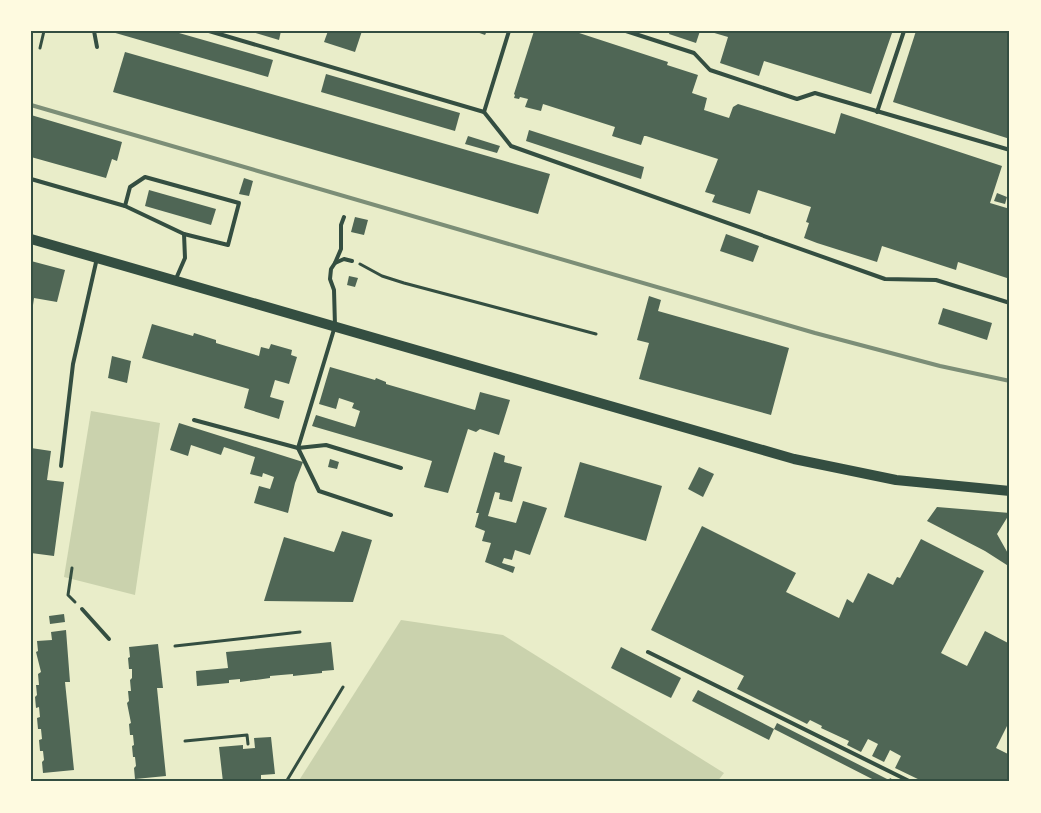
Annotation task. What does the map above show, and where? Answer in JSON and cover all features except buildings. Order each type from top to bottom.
[{"type":"main road","points":[[31,239],[794,460],[896,480],[1010,491]]},
{"type":"lane","points":[[94,31],[97,47]]},
{"type":"lane","points":[[209,31],[484,112],[511,146],[885,279],[936,280],[1010,303]]},
{"type":"lane","points":[[484,112],[508,31]]},
{"type":"lane","points":[[626,31],[694,53],[710,70],[797,99],[815,93],[1010,150]]},
{"type":"lane","points":[[877,112],[904,31]]},
{"type":"lane","points":[[31,179],[125,206],[184,234],[228,245],[239,203],[145,177],[130,188],[125,206]]},
{"type":"lane","points":[[344,217],[341,249],[331,269],[330,278],[334,290],[335,326],[298,448],[319,491],[391,515]]},
{"type":"lane","points":[[175,280],[185,258],[184,234]]},
{"type":"lane","points":[[61,466],[72,364],[97,258]]},
{"type":"lane","points":[[335,263],[344,259],[352,261]]},
{"type":"lane","points":[[194,420],[298,448],[326,445],[401,468]]},
{"type":"lane","points":[[82,610],[109,639]]},
{"type":"lane","points":[[648,652],[911,782]]},
{"type":"path","points":[[40,48],[44,31]]},
{"type":"path","points":[[352,261],[382,276],[404,283],[596,334]]},
{"type":"path","points":[[72,568],[68,595],[82,610]]},
{"type":"path","points":[[175,646],[300,632]]},
{"type":"path","points":[[286,782],[343,687]]},
{"type":"path","points":[[185,741],[247,735],[248,744]]},
{"type":"green space","points":[[91,411],[160,423],[135,595],[64,577]]},
{"type":"green space","points":[[401,620],[503,635],[724,773],[717,782],[298,782]]},
{"type":"railway","points":[[31,105],[815,333],[940,366],[1010,381]]}]
